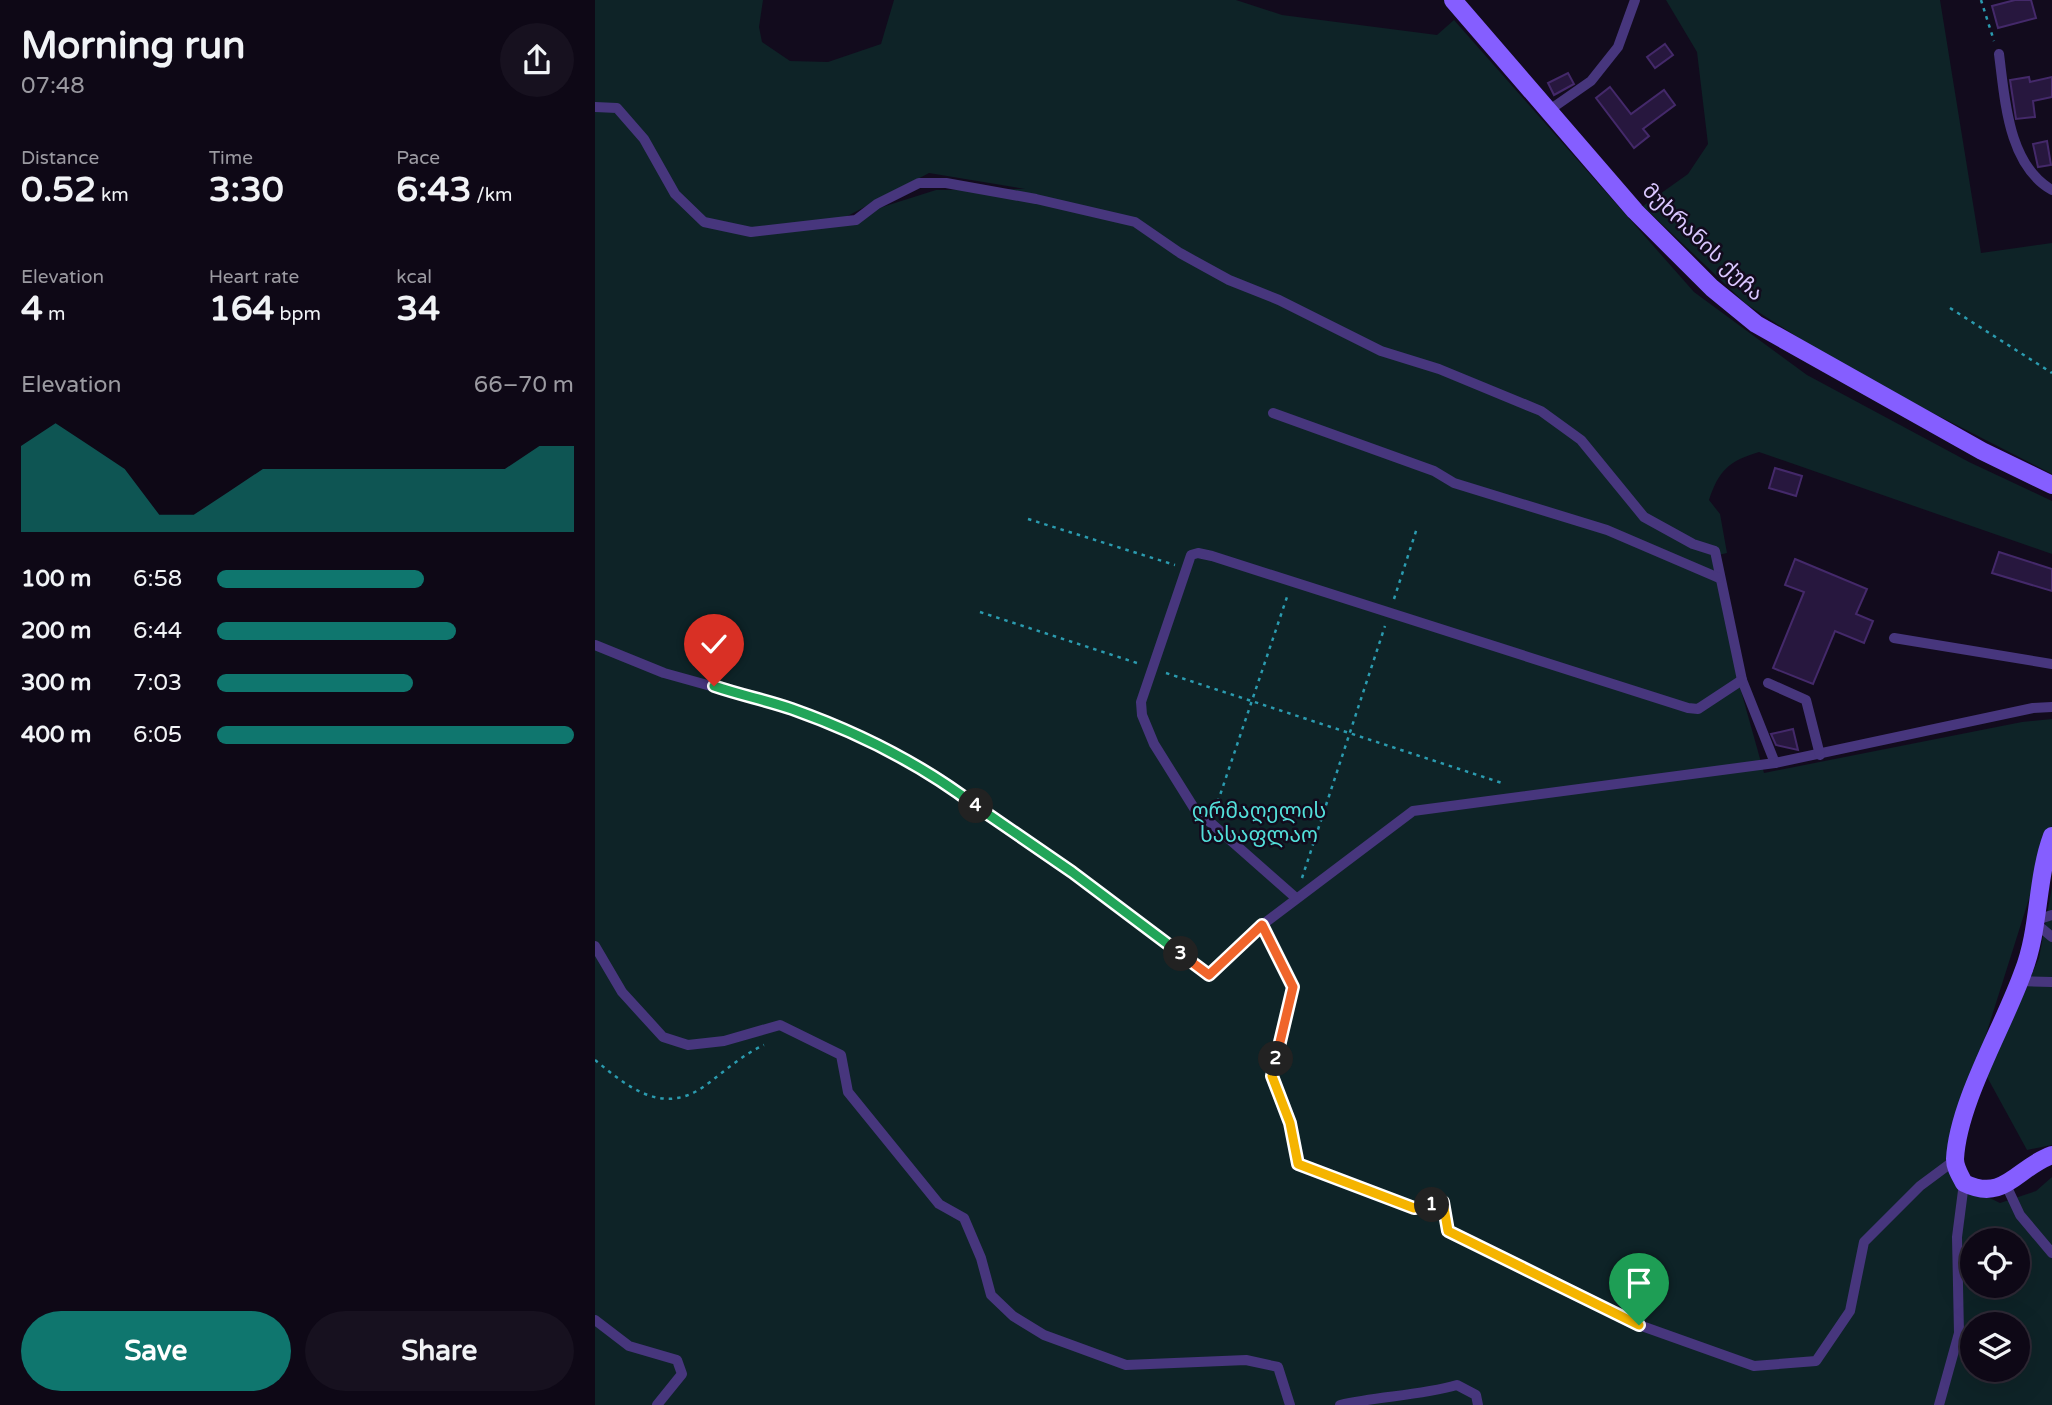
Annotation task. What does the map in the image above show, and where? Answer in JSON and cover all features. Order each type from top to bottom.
[{"type":"street","name":"მუხრანის ქუჩა","points":[[1453,0],[1635,211],[1712,288],[1756,324],[1969,444],[2052,485]]},
{"type":"street","points":[[2052,836],[2044,857],[2019,981],[1975,1087],[1961,1128],[1955,1160],[1964,1183],[1980,1191],[2006,1185],[2040,1159],[2052,1154]]},
{"type":"lane","points":[[1548,111],[1591,81],[1618,47],[1635,0]]},
{"type":"lane","points":[[1999,54],[2007,114],[2026,168],[2038,182],[2052,190]]},
{"type":"lane","points":[[595,107],[617,108],[644,139],[675,194],[704,222],[751,232],[856,220],[877,204],[919,183],[946,183],[1036,199],[1135,222],[1180,253],[1229,280],[1279,300],[1381,351],[1439,369],[1541,411],[1581,440],[1644,517],[1693,544],[1714,551],[1742,680],[1775,764]]},
{"type":"lane","points":[[1273,413],[1434,471],[1454,483],[1607,530],[1719,578]]},
{"type":"lane","points":[[1296,898],[1194,808],[1154,744],[1142,715],[1141,702],[1191,555],[1198,553],[1292,581],[1688,708],[1698,709],[1742,680]]},
{"type":"lane","points":[[1894,638],[2052,664]]},
{"type":"lane","points":[[595,645],[664,673],[790,708],[852,733],[930,773],[1072,872],[1209,975],[1262,925],[1413,811],[1775,764],[2033,708],[2052,707]]},
{"type":"lane","points":[[1768,683],[1807,700],[1820,755]]},
{"type":"lane","points":[[2033,921],[2052,915]]},
{"type":"lane","points":[[2033,921],[2052,937]]},
{"type":"lane","points":[[1262,925],[1293,987],[1272,1076],[1290,1123],[1298,1164],[1414,1208],[1443,1202],[1448,1231],[1516,1267],[1639,1325],[1755,1366],[1816,1361],[1850,1311],[1864,1242],[1920,1186],[1955,1160]]},
{"type":"lane","points":[[595,946],[622,992],[663,1037],[688,1045],[724,1041],[780,1025],[841,1055],[848,1092],[939,1205],[964,1218],[981,1258],[991,1295],[1013,1316],[1044,1335],[1126,1364],[1247,1360],[1278,1367],[1290,1405]]},
{"type":"lane","points":[[2019,981],[2052,982]]},
{"type":"lane","points":[[1939,1405],[1959,1333],[1957,1237],[1964,1183]]},
{"type":"lane","points":[[2006,1185],[2020,1215],[2052,1254]]},
{"type":"lane","points":[[595,1320],[629,1346],[677,1360],[682,1374],[657,1405]]},
{"type":"lane","points":[[1340,1405],[1367,1399],[1424,1394],[1457,1385],[1476,1395],[1478,1405]]},
{"type":"path","points":[[1981,0],[1999,54]]},
{"type":"path","points":[[1950,308],[2052,373]]},
{"type":"path","points":[[1028,520],[1186,568]]},
{"type":"path","points":[[1296,898],[1417,528]]},
{"type":"path","points":[[1210,822],[1292,581]]},
{"type":"path","points":[[980,612],[1509,785]]},
{"type":"path","points":[[595,1060],[650,1098],[675,1097],[703,1087],[751,1051],[794,1031]]},
{"type":"green space","name":"ღრმაღელის სასაფლაო","points":[[595,0],[763,0],[759,27],[762,42],[790,61],[828,62],[881,44],[894,0],[1236,0],[1282,15],[1437,35],[1454,20],[1694,292],[1807,375],[1969,462],[2052,501],[2052,554],[1759,452],[1740,459],[1727,468],[1717,481],[1709,500],[1720,514],[1727,553],[1714,556],[1740,687],[1764,773],[2022,722],[2052,719],[2052,826],[1971,1082],[1957,1182],[2000,1203],[2036,1191],[2052,1177],[2052,1405],[595,1405]],"holes":[[[929,173],[1025,189],[936,190],[838,221]]]},
{"type":"green space","points":[[1666,0],[1940,0],[1981,253],[2052,243],[2052,474],[1847,369],[1746,304],[1643,206],[1688,174],[1708,144],[1697,52]]},
{"type":"green space","points":[[2052,887],[2052,1145],[2027,1150],[1986,1075],[2039,958]]},
{"type":"building","points":[[2015,0],[2031,0],[2036,18],[1998,28],[1992,6]]},
{"type":"building","points":[[1665,44],[1673,55],[1655,68],[1647,57]]},
{"type":"building","points":[[1568,73],[1574,84],[1554,95],[1548,83]]},
{"type":"building","points":[[2029,77],[2030,82],[2052,77],[2052,97],[2033,101],[2035,117],[2016,119],[2010,80]]},
{"type":"building","points":[[1610,87],[1631,114],[1664,90],[1675,105],[1643,129],[1649,136],[1634,148],[1596,98]]},
{"type":"building","points":[[2047,141],[2051,165],[2038,167],[2033,144]]},
{"type":"building","points":[[1775,468],[1802,476],[1796,496],[1769,488]]},
{"type":"building","points":[[1999,552],[2052,569],[2052,591],[1992,573]]},
{"type":"building","points":[[1795,559],[1867,589],[1856,614],[1873,621],[1864,643],[1835,631],[1813,684],[1773,668],[1804,592],[1785,585]]},
{"type":"building","points":[[1793,729],[1798,750],[1776,745],[1771,734]]},
{"type":"route","points":[[714,686],[790,708],[852,733],[941,779],[1072,872],[1209,975],[1262,925],[1293,987],[1272,1076],[1290,1123],[1298,1164],[1414,1208],[1443,1202],[1448,1231],[1528,1273],[1639,1325]]}]
